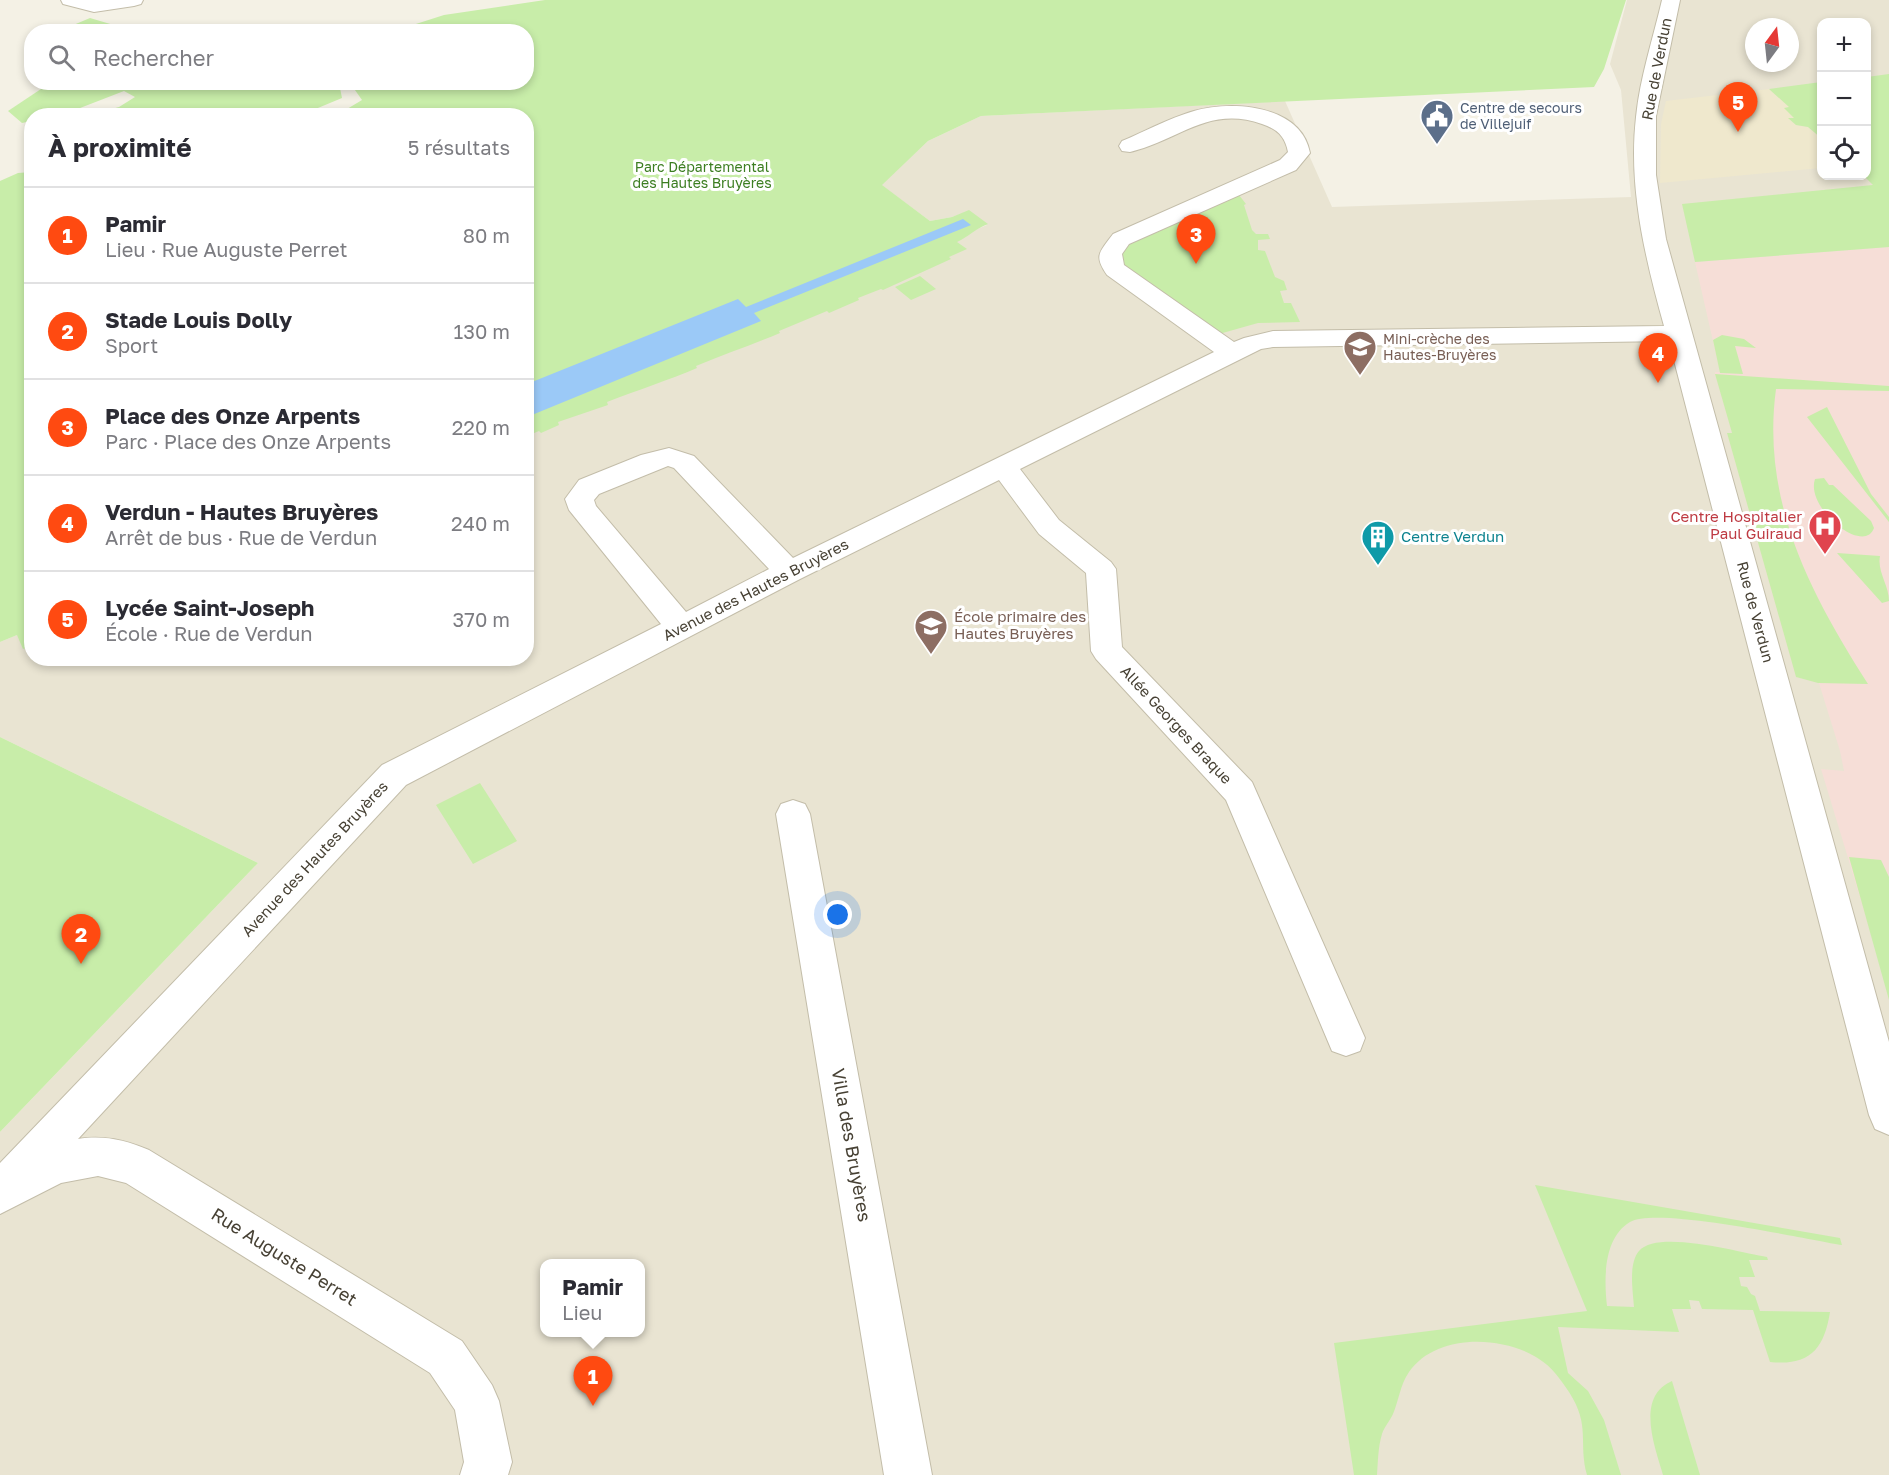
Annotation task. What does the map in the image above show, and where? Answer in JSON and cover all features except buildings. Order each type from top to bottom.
[{"type":"street","points":[[70,0],[94,6],[134,0]]},
{"type":"street","name":"Rue de Verdun","points":[[1671,0],[1646,117],[1646,175],[1650,212],[1679,333],[1889,1115]]},
{"type":"street","points":[[1130,146],[1201,116],[1241,113],[1274,122],[1287,128],[1295,137],[1299,153],[1288,165],[1121,239],[1110,254],[1110,262],[1115,270],[1231,352]]},
{"type":"street","name":"Avenue des Hautes Bruyères","points":[[0,1193],[394,775],[681,627],[1253,343],[1273,339],[1679,333]]},
{"type":"street","points":[[681,627],[583,510],[579,499],[590,487],[651,461],[669,457],[684,462],[789,572]]},
{"type":"street","name":"Allée Georges Braque","points":[[1004,467],[1049,527],[1101,569],[1107,651],[1240,792],[1346,1038]]},
{"type":"street","name":"Villa des Bruyères","points":[[793,814],[908,1475]]},
{"type":"street","name":"Rue Auguste Perret","points":[[0,1193],[56,1164],[98,1156],[134,1164],[446,1357],[476,1401],[488,1462],[484,1475]]},
{"type":"shaded area","points":[[1627,0],[1889,0],[1889,1475],[0,1475],[0,1132],[258,863],[0,737],[0,642],[24,632],[24,666],[534,666],[534,416],[987,225],[969,211],[930,221],[881,185],[928,141],[981,116],[1285,101],[1332,207],[1631,197],[1621,90],[1610,64]]},
{"type":"shaded area","points":[[1769,89],[1790,107],[1795,118],[1789,119],[1796,125],[1808,127],[1817,135],[1817,168],[1660,183],[1661,124],[1666,101]]},
{"type":"shaded area","name":"Centre Hospitalier Paul Guiraud","points":[[1889,247],[1889,993],[1821,769],[1844,771],[1840,751],[1819,683],[1796,677],[1727,433],[1732,433],[1715,374],[1715,372],[1720,372],[1695,262]]},
{"type":"green space","name":"Parc Départemental des Hautes Bruyères","points":[[545,0],[1626,0],[1604,69],[1594,87],[981,116],[928,141],[882,185],[930,221],[952,217],[969,210],[988,224],[957,242],[967,249],[949,257],[951,259],[883,290],[779,331],[780,333],[696,366],[697,368],[607,402],[608,405],[558,422],[559,425],[541,433],[539,431],[534,433],[534,108],[349,108],[362,100],[355,90],[534,90],[534,24],[416,24],[444,15]]},
{"type":"green space","points":[[90,18],[110,24],[76,24]]},
{"type":"green space","points":[[1889,74],[1889,247],[1695,262],[1682,204],[1873,185],[1868,180],[1871,180],[1871,76]]},
{"type":"green space","points":[[1817,83],[1817,135],[1808,127],[1796,125],[1788,118],[1794,118],[1784,108],[1789,107],[1769,89]]},
{"type":"green space","points":[[40,90],[340,90],[342,98],[318,108],[115,108],[135,97],[124,91],[80,108],[24,108],[24,123],[22,123],[8,111]]},
{"type":"green space","points":[[24,173],[23,649],[17,635],[0,642],[0,181]]},
{"type":"green space","points":[[1239,195],[1246,204],[1244,205],[1252,230],[1256,234],[1268,234],[1270,239],[1258,240],[1258,250],[1265,251],[1275,277],[1284,281],[1287,290],[1280,291],[1284,303],[1291,303],[1300,322],[1258,323],[1219,334],[1123,266],[1121,255],[1126,244]]},
{"type":"green space","points":[[920,276],[936,289],[911,300],[895,287]]},
{"type":"green space","points":[[1722,335],[1744,339],[1756,348],[1735,346],[1743,374],[1720,373],[1713,340]]},
{"type":"green space","points":[[1715,374],[1889,386],[1889,391],[1776,389],[1773,430],[1776,470],[1783,508],[1795,544],[1809,580],[1827,615],[1868,684],[1818,683],[1796,677],[1727,433],[1732,433]]},
{"type":"green space","points":[[1827,407],[1871,494],[1889,517],[1889,522],[1807,417]]},
{"type":"green space","points":[[1824,478],[1871,521],[1874,528],[1868,535],[1859,536],[1848,532],[1827,515],[1814,491],[1815,479]]},
{"type":"green space","points":[[1837,553],[1880,556],[1880,568],[1889,601],[1882,603]]},
{"type":"green space","points":[[0,737],[258,863],[0,1132]]},
{"type":"green space","points":[[480,783],[517,841],[473,864],[436,805]]},
{"type":"green space","points":[[1849,857],[1881,860],[1889,877],[1889,1000]]},
{"type":"green space","points":[[1535,1185],[1840,1238],[1842,1245],[1732,1225],[1669,1218],[1645,1218],[1630,1222],[1621,1229],[1607,1260],[1607,1306],[1634,1307],[1633,1263],[1639,1251],[1649,1245],[1681,1242],[1767,1257],[1768,1260],[1749,1260],[1755,1277],[1739,1277],[1741,1286],[1747,1287],[1755,1296],[1760,1311],[1830,1312],[1819,1346],[1805,1358],[1784,1363],[1770,1362],[1753,1310],[1702,1309],[1699,1301],[1689,1300],[1691,1309],[1672,1309],[1679,1332],[1558,1327],[1568,1373],[1588,1391],[1604,1420],[1621,1475],[1587,1475],[1580,1415],[1569,1392],[1548,1366],[1524,1351],[1507,1345],[1489,1342],[1453,1344],[1421,1359],[1406,1377],[1393,1414],[1382,1434],[1377,1475],[1354,1475],[1334,1343],[1587,1311]]},
{"type":"green space","points":[[1672,1381],[1700,1475],[1663,1475],[1653,1437],[1651,1410],[1654,1398],[1661,1388]]},
{"type":"water","points":[[963,219],[971,225],[754,313],[761,321],[534,414],[534,381],[738,299],[746,307]]},
{"type":"place","name":"Lycée Saint-Joseph","points":[[1738,132]]},
{"type":"place","name":"Centre de secours de Villejuif","points":[[1437,145]]},
{"type":"place","name":"Place des Onze Arpents","points":[[1196,264]]},
{"type":"place","name":"Mini-crèche des Hautes-Bruyères","points":[[1360,376]]},
{"type":"place","name":"Verdun - Hautes Bruyères","points":[[1658,383]]},
{"type":"place","name":"Centre Hospitalier Paul Guiraud","points":[[1825,555]]},
{"type":"place","name":"Centre Verdun","points":[[1378,566]]},
{"type":"place","name":"École primaire des Hautes Bruyères","points":[[931,655]]},
{"type":"place","name":"Stade Louis Dolly","points":[[81,964]]},
{"type":"place","name":"Pamir","points":[[593,1406]]}]
